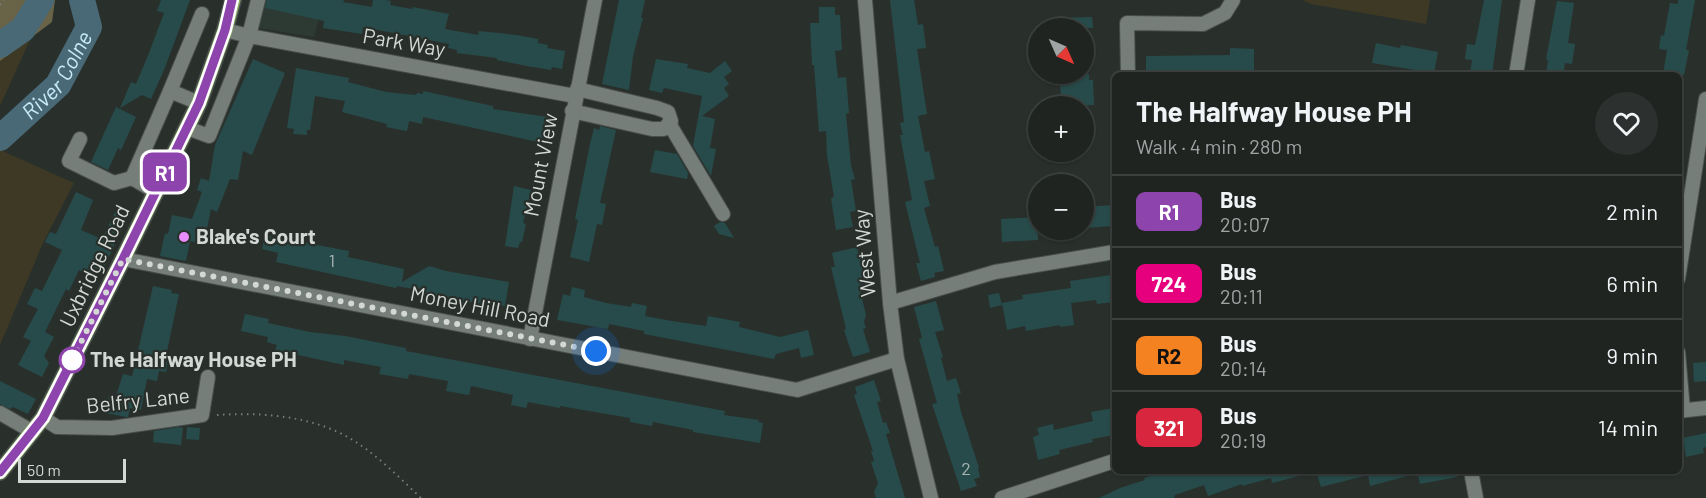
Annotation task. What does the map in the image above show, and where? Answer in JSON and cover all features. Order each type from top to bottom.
[{"type":"main road","name":"Uxbridge Road","points":[[0,472],[43,418],[156,192],[199,103],[225,30],[232,0]]},
{"type":"street","points":[[187,128],[209,136],[249,36],[258,0]]},
{"type":"street","name":"Mount View","points":[[530,339],[595,0]]},
{"type":"street","name":"West Way","points":[[866,0],[890,303],[897,359],[931,498]]},
{"type":"street","points":[[1128,72],[1127,23],[1203,24],[1225,13],[1233,0]]},
{"type":"street","points":[[1516,72],[1528,0]]},
{"type":"street","points":[[132,178],[202,14]]},
{"type":"street","name":"Park Way","points":[[225,30],[657,108],[670,115],[670,125]]},
{"type":"street","points":[[170,91],[199,103]]},
{"type":"street","points":[[1682,253],[1706,99]]},
{"type":"street","points":[[572,111],[652,129],[664,129],[670,125],[723,214]]},
{"type":"street","points":[[80,139],[69,161],[114,183],[132,178],[156,192]]},
{"type":"street","points":[[890,303],[995,272],[1112,252]]},
{"type":"street","name":"Money Hill Road","points":[[123,259],[797,390],[897,359]]},
{"type":"street","name":"Belfry Lane","points":[[43,418],[57,427],[112,428],[202,416],[208,378]]},
{"type":"street","points":[[1682,411],[1706,408]]},
{"type":"street","points":[[0,413],[33,432]]},
{"type":"street","points":[[1002,498],[1112,461]]},
{"type":"street","points":[[1472,474],[1476,498]]},
{"type":"path","points":[[0,5],[4,0]]},
{"type":"path","points":[[202,416],[252,413],[298,419],[329,428],[358,443],[393,471],[421,498]]},
{"type":"shaded area","points":[[0,0],[48,0],[0,106]]},
{"type":"shaded area","points":[[0,0],[55,0],[52,22],[0,61]]},
{"type":"shaded area","points":[[250,0],[324,0],[314,37],[258,28],[245,21]]},
{"type":"shaded area","points":[[1302,0],[1430,0],[1426,24],[1311,4]]},
{"type":"shaded area","points":[[0,150],[74,183],[43,243],[0,345]]},
{"type":"building","points":[[161,0],[190,0],[151,99],[142,95],[120,108],[131,82],[136,84],[149,53],[164,13],[157,11]]},
{"type":"building","points":[[267,0],[344,0],[343,2],[372,7],[373,0],[385,0],[391,1],[390,5],[449,14],[445,29],[478,35],[479,31],[538,39],[538,43],[548,45],[547,48],[565,51],[562,69],[552,67],[551,70],[497,60],[497,58],[457,53],[457,50],[448,48],[449,44],[363,27],[362,34],[323,28],[324,21],[265,8]]},
{"type":"building","points":[[619,0],[645,0],[641,18],[643,18],[633,56],[629,90],[602,84]]},
{"type":"building","points":[[890,0],[914,0],[918,25],[923,24],[926,48],[917,49],[927,114],[918,116],[925,152],[929,151],[935,179],[924,181],[930,206],[924,208],[935,247],[938,246],[944,271],[934,273],[935,277],[921,281],[916,263],[920,263],[905,202],[912,200],[900,135],[903,135],[900,123],[904,122]]},
{"type":"building","points":[[1484,0],[1502,0],[1492,72],[1470,72],[1472,60],[1465,59],[1467,44],[1475,45]]},
{"type":"building","points":[[1678,0],[1695,0],[1684,75],[1682,72],[1663,72],[1667,50],[1659,49],[1661,35],[1664,36],[1670,3],[1678,4]]},
{"type":"building","points":[[1557,1],[1574,3],[1568,43],[1575,44],[1572,64],[1565,63],[1564,72],[1546,72],[1548,60],[1546,59]]},
{"type":"building","points":[[819,7],[835,7],[835,15],[840,15],[842,50],[835,51],[838,78],[846,77],[849,113],[846,114],[851,166],[855,179],[851,180],[856,211],[850,212],[853,227],[836,230],[826,131],[819,132],[814,65],[812,65],[810,23],[819,23]]},
{"type":"building","points":[[1376,43],[1438,52],[1434,72],[1372,63]]},
{"type":"building","points":[[1230,48],[1254,49],[1254,72],[1146,72],[1146,56],[1230,55]]},
{"type":"building","points":[[253,59],[285,73],[252,155],[243,151],[238,180],[230,179],[217,212],[211,209],[204,244],[190,241],[186,261],[160,256],[172,215],[192,219],[202,192],[197,190],[201,178],[209,181],[215,145]]},
{"type":"building","points":[[656,59],[688,64],[687,68],[710,73],[725,61],[732,71],[724,77],[729,84],[724,88],[729,96],[702,116],[715,119],[710,148],[716,149],[711,176],[693,146],[702,96],[664,88],[662,93],[649,90]]},
{"type":"building","points":[[296,68],[349,78],[348,82],[386,92],[416,95],[417,93],[423,94],[423,91],[493,106],[493,109],[548,117],[543,143],[423,117],[422,124],[409,121],[407,131],[386,127],[387,124],[342,112],[345,101],[315,96],[310,130],[307,130],[307,135],[293,134],[294,129],[287,128]]},
{"type":"building","points":[[1060,84],[1093,84],[1094,96],[1061,96]]},
{"type":"building","points":[[116,107],[136,117],[121,150],[118,148],[108,170],[91,162]]},
{"type":"building","points":[[600,126],[616,130],[600,203],[606,204],[602,225],[597,224],[589,262],[570,257],[590,144],[594,128],[599,130]]},
{"type":"building","points":[[655,150],[677,154],[688,173],[687,179],[650,172]]},
{"type":"building","points":[[514,186],[531,190],[523,223],[526,224],[522,242],[518,248],[505,246]]},
{"type":"building","points":[[76,192],[93,200],[81,230],[102,239],[116,210],[128,216],[96,280],[79,270],[69,291],[66,289],[45,332],[54,337],[44,356],[49,363],[42,377],[18,365],[31,341],[23,337],[38,309],[27,304],[35,288],[42,291],[62,250],[45,242],[50,232],[56,234]]},
{"type":"building","points":[[1112,205],[1112,226],[1094,227],[1094,206]]},
{"type":"building","points":[[1028,218],[1028,240],[1038,240],[1002,242],[1001,219]]},
{"type":"building","points":[[720,222],[725,223],[734,238],[719,234],[714,226]]},
{"type":"building","points":[[265,235],[349,251],[348,257],[404,269],[402,282],[429,266],[509,282],[505,306],[443,299],[419,292],[419,290],[397,286],[396,288],[276,262],[278,253],[262,249]]},
{"type":"building","points":[[857,247],[863,273],[863,279],[859,279],[861,285],[859,286],[866,315],[864,322],[866,328],[863,329],[870,352],[853,357],[844,330],[846,329],[831,267],[835,267],[832,253]]},
{"type":"building","points":[[1111,275],[1112,302],[1097,304],[1096,300],[1071,303],[1074,325],[1026,331],[1025,326],[1007,330],[1002,303],[1023,299],[1022,295],[1071,288],[1070,281]]},
{"type":"building","points":[[153,286],[179,294],[165,361],[168,362],[166,372],[159,371],[157,381],[147,379],[141,410],[130,408],[128,417],[105,413],[109,395],[116,396],[123,374],[132,376]]},
{"type":"building","points":[[572,287],[585,290],[584,297],[606,303],[631,307],[632,303],[647,306],[645,316],[672,321],[706,326],[708,316],[740,322],[739,327],[780,337],[808,330],[814,355],[801,358],[799,348],[776,354],[774,359],[644,334],[644,331],[609,324],[608,329],[557,320],[563,294],[570,296]]},
{"type":"building","points":[[999,293],[1002,305],[990,308],[988,295]]},
{"type":"building","points":[[936,301],[944,330],[935,332],[943,357],[941,358],[947,381],[956,378],[961,393],[957,394],[961,412],[979,468],[980,477],[974,479],[977,486],[961,491],[932,404],[937,403],[919,339],[922,338],[914,307]]},
{"type":"building","points":[[245,314],[269,319],[268,323],[310,332],[345,336],[406,348],[406,351],[725,411],[724,415],[759,420],[758,422],[763,423],[760,443],[693,432],[693,430],[653,422],[652,426],[630,422],[630,418],[560,406],[560,408],[528,402],[526,408],[511,405],[513,395],[471,386],[469,395],[446,391],[448,381],[409,374],[408,379],[379,374],[381,367],[344,360],[344,365],[275,350],[277,345],[267,342],[268,337],[241,331]]},
{"type":"building","points":[[1706,362],[1706,381],[1694,382],[1693,363]]},
{"type":"building","points":[[874,380],[881,401],[877,402],[883,423],[886,422],[890,433],[886,434],[905,498],[876,498],[874,492],[878,483],[871,462],[874,461],[871,451],[873,451],[854,395],[857,394],[855,387]]},
{"type":"building","points":[[0,381],[36,399],[28,414],[0,404]]},
{"type":"building","points":[[1112,408],[1112,435],[1092,439],[1093,442],[1059,450],[1060,454],[1038,460],[1033,437],[1039,435],[1037,428],[1053,424],[1054,430],[1093,421],[1091,412]]},
{"type":"building","points":[[187,427],[200,428],[199,440],[186,439]]},
{"type":"building","points":[[183,428],[181,445],[153,442],[154,431]]},
{"type":"building","points":[[1706,433],[1704,453],[1686,457],[1683,438]]},
{"type":"building","points":[[1156,474],[1303,474],[1272,483],[1271,478],[1242,486],[1242,484],[1208,496],[1204,485],[1175,495],[1174,498],[1099,498],[1145,480],[1144,478]]},
{"type":"building","points":[[1317,474],[1411,474],[1370,486],[1368,475],[1321,487]]},
{"type":"building","points":[[1418,474],[1457,474],[1457,477],[1420,484]]},
{"type":"waterway","points":[[0,45],[23,29],[41,0]]},
{"type":"waterway","name":"River Colne","points":[[0,138],[58,85],[89,27],[82,0]]},
{"type":"bus line","name":"R1","points":[[0,472],[43,418],[123,259],[199,103],[225,30],[232,0]]},
{"type":"place","name":"Blake's Court","points":[[184,237]]},
{"type":"place","name":"The Halfway House PH","points":[[72,360]]},
{"type":"route","points":[[72,360],[123,259],[596,351]]}]
